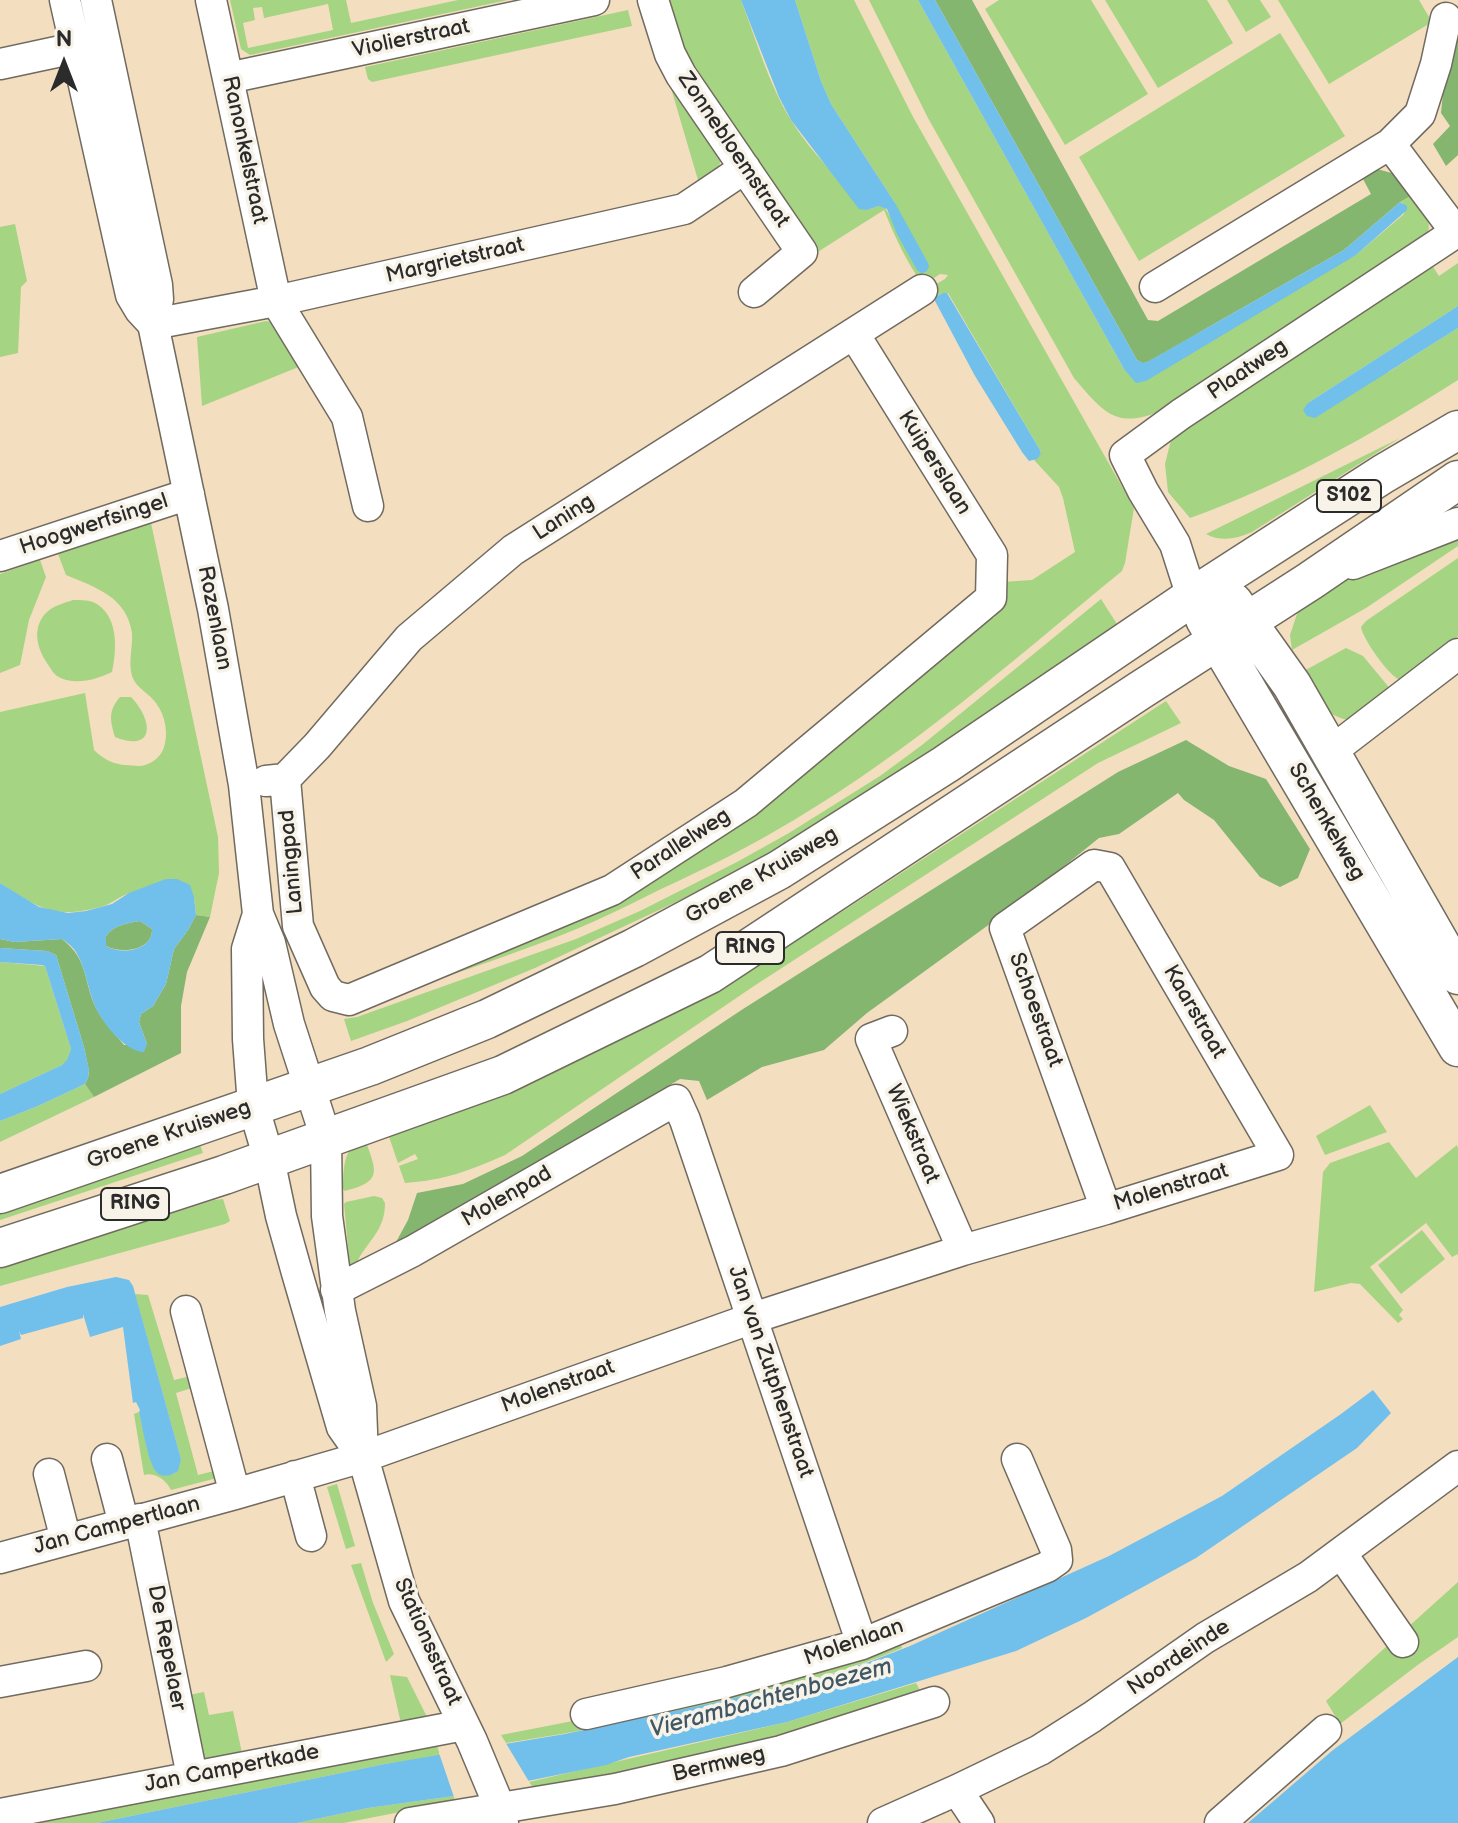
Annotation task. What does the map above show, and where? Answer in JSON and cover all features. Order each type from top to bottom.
[{"type":"main road","name":"Groene Kruisweg","points":[[0,1194],[370,1066],[487,1019],[634,948],[779,870],[946,764],[1204,589],[1383,474],[1458,430]]},
{"type":"main road","name":"S102","points":[[1233,631],[1458,480]]},
{"type":"main road","name":"Schenkelweg","points":[[1204,589],[1233,631],[1458,1047]]},
{"type":"main road","name":"Schenkelweg","points":[[1233,631],[1292,685],[1458,975]]},
{"type":"main road","name":"RING","points":[[0,1248],[269,1159],[503,1075],[710,974],[1233,631]]},
{"type":"street","name":"Rozenlaan","points":[[65,0],[131,295],[153,324]]},
{"type":"street","name":"Rozenlaan","points":[[96,0],[157,285],[158,299],[153,324],[213,609],[244,785],[258,914],[270,943],[289,1024],[326,1138]]},
{"type":"street","name":"Ranonkelstraat","points":[[211,0],[276,301],[347,417],[368,506]]},
{"type":"street","name":"Violierstraat","points":[[228,78],[594,0]]},
{"type":"street","name":"Zonnebloemstraat","points":[[653,0],[670,54],[681,75],[802,252],[754,292]]},
{"type":"street","points":[[1155,287],[1390,144],[1420,114],[1436,64],[1446,12]]},
{"type":"street","points":[[0,64],[75,48]]},
{"type":"street","points":[[1390,144],[1457,232]]},
{"type":"street","name":"Margrietstraat","points":[[153,324],[276,301],[684,209],[745,168]]},
{"type":"street","name":"Plaatweg","points":[[1204,589],[1143,491],[1125,455],[1181,414],[1457,232]]},
{"type":"street","name":"Laning","points":[[285,779],[409,638],[513,550],[922,290]]},
{"type":"street","name":"Kuiperslaan","points":[[854,334],[992,555],[991,598]]},
{"type":"street","name":"Hoogwerfsingel","points":[[0,556],[189,494]]},
{"type":"street","points":[[1310,581],[1458,523]]},
{"type":"street","name":"Parallelweg","points":[[325,987],[333,996],[349,1000],[612,890],[746,803],[991,598]]},
{"type":"street","points":[[1329,753],[1458,654]]},
{"type":"street","points":[[244,785],[285,779]]},
{"type":"street","name":"Laningpad","points":[[285,779],[298,926],[325,987]]},
{"type":"street","name":"Schoestraat","points":[[1106,1209],[1005,928],[1094,865],[1110,868]]},
{"type":"street","name":"Kaarstraat","points":[[1110,868],[1278,1155]]},
{"type":"street","name":"Rozenlaan","points":[[258,914],[247,949],[248,1039],[253,1105],[269,1159]]},
{"type":"street","name":"Wiekstraat","points":[[892,1031],[871,1039],[963,1250]]},
{"type":"street","name":"Molenpad","points":[[336,1290],[413,1251],[676,1100]]},
{"type":"street","name":"Jan van Zutphenstraat","points":[[676,1100],[862,1644]]},
{"type":"street","name":"Stationsstraat","points":[[326,1138],[326,1203],[336,1290],[361,1406],[363,1457],[404,1601],[468,1733],[499,1809]]},
{"type":"street","name":"Molenstraat","points":[[363,1457],[753,1318],[963,1250],[1278,1155]]},
{"type":"street","name":"Stationsstraat","points":[[269,1159],[297,1273],[342,1427],[363,1457]]},
{"type":"street","points":[[186,1311],[235,1494]]},
{"type":"street","name":"Jan Campertlaan","points":[[2,1550],[66,1540],[363,1457]]},
{"type":"street","name":"De Repelaer","points":[[107,1459],[132,1521],[192,1776]]},
{"type":"street","name":"Molenlaan","points":[[586,1714],[727,1682],[862,1644],[1047,1567],[1057,1560],[1056,1550],[1017,1459]]},
{"type":"street","points":[[49,1474],[66,1540]]},
{"type":"street","name":"Noordeinde","points":[[883,1823],[1040,1750],[1205,1638],[1308,1577],[1455,1474]]},
{"type":"street","points":[[295,1476],[311,1536]]},
{"type":"street","points":[[1341,1553],[1403,1642]]},
{"type":"street","points":[[0,1682],[86,1666]]},
{"type":"street","name":"Bermweg","points":[[410,1823],[615,1789],[781,1751],[934,1702]]},
{"type":"street","points":[[1220,1823],[1326,1730]]},
{"type":"street","name":"Jan Campertkade","points":[[0,1814],[192,1776],[468,1733]]},
{"type":"street","points":[[957,1790],[979,1823]]},
{"type":"green space","points":[[230,0],[346,0],[351,23],[458,0],[508,0],[250,55],[241,49]],"holes":[[[328,4],[333,30],[248,48],[243,23],[255,20],[253,8],[262,7],[264,18]]]},
{"type":"green space","points":[[669,0],[741,0],[776,92],[799,132],[867,210],[884,206],[891,218],[895,203],[831,104],[795,0],[854,0],[912,115],[1134,508],[1125,563],[1122,571],[922,733],[838,793],[778,830],[577,929],[354,1008],[613,895],[986,613],[994,618],[1001,607],[1003,582],[1032,580],[1075,552],[1059,487],[1034,460],[1041,454],[1040,450],[948,293],[935,297],[935,301],[926,290],[948,275],[940,274],[923,285],[901,249],[884,210],[816,253],[687,57]]},
{"type":"green space","points":[[869,0],[918,0],[1124,369],[1356,255],[1404,214],[1403,203],[1400,202],[1414,194],[1428,220],[1427,237],[1165,409],[1135,418],[1113,415],[1094,401],[1074,378],[928,118]]},
{"type":"green space","points":[[935,0],[972,0],[1148,320],[1158,321],[1371,194],[1363,179],[1377,169],[1395,174],[1414,194],[1400,202],[1344,250],[1143,363],[1137,360]]},
{"type":"green space","points":[[999,0],[1091,0],[1148,94],[1065,145],[985,9]]},
{"type":"green space","points":[[1105,0],[1207,0],[1233,43],[1158,88]]},
{"type":"green space","points":[[1227,0],[1260,0],[1271,17],[1246,32]]},
{"type":"green space","points":[[1278,0],[1419,0],[1432,22],[1329,84]]},
{"type":"green space","points":[[628,10],[632,26],[372,82],[365,67]]},
{"type":"green space","points":[[1458,21],[1458,155],[1446,166],[1433,144],[1450,126],[1441,113],[1448,43]]},
{"type":"green space","points":[[1280,33],[1345,136],[1139,261],[1079,157]]},
{"type":"green space","points":[[668,78],[721,160],[716,175],[702,186],[698,180]]},
{"type":"green space","points":[[15,224],[27,281],[21,287],[18,353],[0,357],[0,227]]},
{"type":"green space","points":[[1430,262],[1439,276],[1458,263],[1458,306],[1308,403],[1390,371],[1458,328],[1458,380],[1328,456],[1260,490],[1190,518],[1168,492],[1165,464],[1171,440],[1199,415]]},
{"type":"green space","points":[[272,322],[301,366],[202,406],[197,337]]},
{"type":"green space","points":[[1400,438],[1252,532],[1229,539],[1206,534]]},
{"type":"green space","points":[[151,523],[218,837],[219,873],[210,917],[196,915],[194,897],[147,893],[128,894],[104,906],[87,910],[49,910],[0,883],[0,712],[85,693],[94,750],[99,755],[114,763],[139,766],[159,756],[166,739],[164,720],[156,703],[132,676],[132,633],[124,610],[108,595],[66,575],[58,554]]},
{"type":"green space","points":[[1458,531],[1458,546],[1366,608],[1292,650],[1290,635],[1298,611],[1322,587]]},
{"type":"green space","points":[[1458,558],[1458,636],[1405,680],[1398,679],[1376,655],[1361,627]]},
{"type":"green space","points":[[40,560],[46,577],[29,620],[20,665],[0,673],[0,574]]},
{"type":"green space","points":[[1101,599],[1122,632],[876,792],[756,862],[674,903],[535,968],[351,1041],[344,1019],[576,939],[640,911],[789,833],[880,776],[922,745]]},
{"type":"green space","points":[[73,600],[93,602],[108,615],[115,643],[112,672],[92,679],[70,681],[56,675],[45,660],[37,634],[41,620],[51,609]]},
{"type":"green space","points":[[1346,648],[1363,656],[1392,691],[1348,720],[1325,708],[1302,672]]},
{"type":"green space","points":[[120,697],[131,697],[144,715],[147,732],[138,741],[115,737],[111,716]]},
{"type":"green space","points":[[1166,701],[1181,723],[1098,763],[754,986],[505,1155],[456,1174],[405,1183],[399,1166],[418,1159],[415,1154],[398,1163],[386,1128],[740,970],[840,913]]},
{"type":"green space","points":[[1186,740],[1229,766],[1266,779],[1310,849],[1298,878],[1280,887],[1260,877],[1214,820],[1178,793],[1119,834],[1099,838],[1016,905],[867,1013],[824,1050],[762,1067],[707,1100],[699,1081],[680,1079],[390,1253],[408,1220],[417,1193],[463,1184],[522,1156],[743,1009],[1118,772]]},
{"type":"green space","points":[[196,915],[210,917],[187,972],[181,1006],[181,1053],[94,1097],[85,1084],[89,1071],[84,1047],[56,955],[47,951],[0,948],[0,939],[15,942],[62,939],[77,955],[96,1008],[109,1028],[124,1045],[147,1044],[139,1022],[141,1014],[153,1006],[166,984],[174,949]]},
{"type":"green space","points":[[140,921],[152,929],[151,936],[142,946],[120,950],[106,946],[106,936],[113,929]]},
{"type":"green space","points":[[0,962],[45,966],[71,1049],[62,1065],[0,1094]]},
{"type":"green space","points":[[85,1084],[94,1097],[0,1142],[0,1121]]},
{"type":"green space","points":[[1370,1105],[1387,1132],[1325,1155],[1316,1136]]},
{"type":"green space","points":[[198,1138],[203,1153],[0,1220],[0,1207]]},
{"type":"green space","points":[[365,1139],[374,1173],[366,1183],[345,1191],[343,1178],[347,1156],[352,1147]]},
{"type":"green space","points":[[1389,1142],[1416,1178],[1457,1145],[1458,1148],[1458,1254],[1452,1257],[1426,1223],[1370,1267],[1403,1310],[1399,1315],[1403,1319],[1398,1323],[1360,1284],[1351,1283],[1314,1292],[1323,1172],[1330,1163]]},
{"type":"green space","points":[[374,1196],[382,1198],[385,1203],[383,1220],[359,1258],[351,1278],[344,1204]]},
{"type":"green space","points":[[223,1199],[230,1221],[225,1224],[0,1286],[0,1268]]},
{"type":"green space","points":[[1422,1230],[1445,1259],[1401,1294],[1378,1265]]},
{"type":"green space","points":[[135,1294],[148,1295],[174,1380],[191,1376],[195,1387],[176,1393],[198,1475],[214,1471],[217,1478],[171,1490],[160,1478],[144,1475],[134,1414],[139,1412],[152,1464],[157,1470],[164,1475],[175,1473],[181,1459]]},
{"type":"green space","points":[[337,1484],[355,1546],[346,1549],[327,1487]]},
{"type":"green space","points":[[361,1563],[394,1654],[386,1662],[351,1565]]},
{"type":"green space","points":[[1458,1582],[1458,1637],[1340,1724],[1326,1701]]},
{"type":"green space","points":[[898,1636],[902,1648],[842,1670],[781,1687],[623,1723],[506,1743],[501,1735],[578,1720]]},
{"type":"green space","points":[[390,1675],[407,1677],[432,1727],[402,1728]]},
{"type":"green space","points":[[916,1683],[922,1694],[772,1743],[534,1789],[529,1782],[787,1722]]},
{"type":"green space","points":[[204,1692],[209,1715],[233,1711],[242,1753],[202,1761],[189,1695]]},
{"type":"green space","points":[[434,1734],[440,1756],[385,1764],[97,1823],[42,1823],[40,1810]]},
{"type":"green space","points":[[454,1796],[458,1806],[400,1812],[344,1823],[297,1823],[368,1808]]},
{"type":"water","points":[[741,0],[795,0],[831,104],[895,203],[928,263],[926,272],[917,270],[887,209],[879,206],[859,209],[791,120]]},
{"type":"water","points":[[918,0],[935,0],[1137,360],[1143,363],[1344,250],[1400,202],[1407,206],[1407,210],[1356,255],[1146,381],[1136,383],[1124,369]]},
{"type":"water","points":[[947,293],[1040,450],[1037,459],[1029,461],[1022,452],[975,376],[935,301],[935,297]]},
{"type":"water","points":[[1458,306],[1458,328],[1315,418],[1307,416],[1303,410],[1308,403]]},
{"type":"water","points":[[166,879],[177,879],[190,885],[196,915],[174,949],[166,984],[153,1006],[141,1014],[139,1022],[147,1044],[144,1052],[128,1047],[106,1025],[93,1001],[75,950],[62,939],[15,942],[0,939],[0,883],[39,907],[68,913],[112,904],[129,893]],"holes":[[[140,921],[152,929],[147,942],[135,949],[120,950],[106,946],[106,936],[121,925]]]},
{"type":"water","points":[[0,948],[47,951],[56,955],[89,1070],[85,1084],[0,1121],[0,1094],[62,1065],[71,1049],[45,966],[0,962]]},
{"type":"water","points":[[116,1277],[129,1280],[133,1286],[181,1459],[178,1471],[169,1475],[157,1473],[150,1459],[140,1410],[136,1402],[133,1403],[123,1327],[90,1337],[83,1314],[83,1318],[21,1335],[19,1331],[21,1339],[0,1346],[0,1307],[67,1287]]},
{"type":"water","name":"Vierambachtenboezem","points":[[1373,1390],[1391,1413],[1357,1448],[1196,1558],[1086,1618],[1016,1651],[787,1722],[629,1757],[606,1765],[454,1796],[368,1808],[297,1823],[97,1823],[385,1764],[565,1734],[713,1703],[826,1676],[869,1662],[1109,1556],[1222,1496]]},
{"type":"water","points":[[1458,1657],[1458,1823],[1248,1823],[1333,1750]]},
{"type":"pier","points":[[504,1740],[531,1785],[455,1800],[439,1753]]}]
